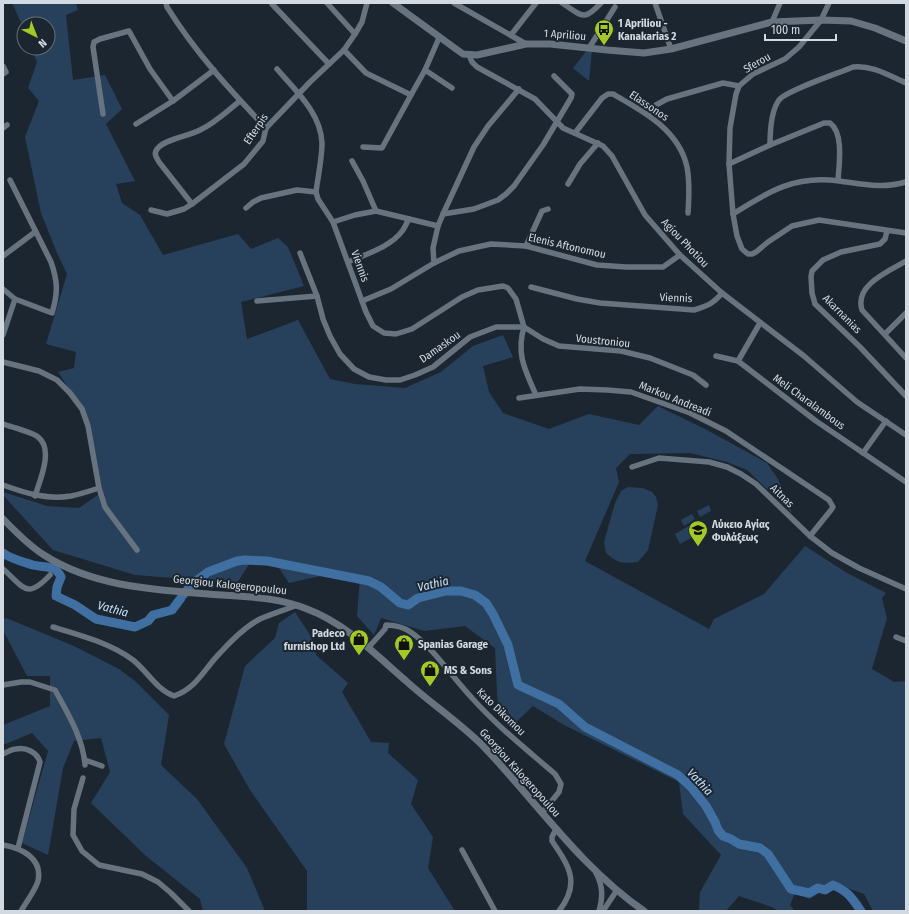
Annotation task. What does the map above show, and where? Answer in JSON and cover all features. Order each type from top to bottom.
[{"type":"street","points":[[166,3],[190,42],[240,101],[266,128]]},
{"type":"street","points":[[327,3],[355,34]]},
{"type":"street","name":"Efterpis","points":[[151,210],[167,214],[184,209],[244,164],[263,141],[266,128],[298,94],[344,50],[362,22],[367,3]]},
{"type":"street","points":[[393,3],[456,50],[469,55]]},
{"type":"street","points":[[454,3],[526,44]]},
{"type":"street","points":[[511,35],[536,3]]},
{"type":"street","points":[[562,3],[582,15],[587,16],[591,14],[601,3]]},
{"type":"street","points":[[654,3],[671,49]]},
{"type":"street","points":[[772,22],[780,3]]},
{"type":"street","name":"Sferou","points":[[648,115],[656,105],[667,99],[723,83],[739,86],[753,74],[785,59],[799,47],[821,20],[829,3]]},
{"type":"street","points":[[272,4],[329,64]]},
{"type":"street","points":[[590,48],[615,7]]},
{"type":"street","name":"1 Apriliou","points":[[469,55],[477,55],[526,44],[550,44],[644,53],[671,49],[772,22],[821,20],[851,21],[875,28],[906,41]]},
{"type":"street","points":[[103,114],[93,47],[94,42],[129,31],[150,69],[173,101]]},
{"type":"street","points":[[363,147],[382,148],[425,70],[440,38]]},
{"type":"street","points":[[344,50],[366,73],[411,95]]},
{"type":"street","name":"Agiou Photiou","points":[[469,55],[476,67],[535,99],[563,128],[603,146],[612,156],[645,215],[680,255],[722,293],[804,356],[857,402],[906,435]]},
{"type":"street","points":[[3,66],[6,72],[3,74]]},
{"type":"street","points":[[770,145],[770,133],[776,106],[784,95],[852,67],[864,66],[906,84]]},
{"type":"street","points":[[246,208],[261,198],[297,190],[316,192],[322,144],[320,129],[315,116],[277,69]]},
{"type":"street","points":[[136,124],[173,101],[214,70]]},
{"type":"street","points":[[425,70],[452,88]]},
{"type":"street","points":[[443,214],[474,209],[498,200],[514,186],[543,145],[571,98],[572,94],[554,76]]},
{"type":"street","points":[[739,86],[736,94],[730,128],[729,164],[737,236],[742,249],[748,254],[752,254],[792,226],[818,220],[906,233]]},
{"type":"street","points":[[434,263],[433,248],[438,226],[474,147],[488,126],[519,89]]},
{"type":"street","name":"Elassonos","points":[[575,133],[602,98],[608,94],[612,94],[648,115],[668,131],[679,148],[687,166],[689,192],[688,213]]},
{"type":"street","points":[[192,204],[158,162],[155,152],[159,147],[201,130],[214,122],[240,101]]},
{"type":"street","points":[[729,164],[824,123],[830,123],[835,126],[837,131],[840,157],[838,180]]},
{"type":"street","points":[[568,184],[580,164],[598,143]]},
{"type":"street","points":[[352,161],[363,181],[376,211]]},
{"type":"street","points":[[3,289],[15,299],[52,313],[57,297],[56,276],[51,262],[10,180]]},
{"type":"street","points":[[734,214],[771,190],[790,183],[806,180],[838,180],[872,186],[906,182]]},
{"type":"street","name":"Viennis","points":[[316,192],[318,199],[333,222],[366,312],[373,326],[384,333],[396,334],[412,329],[462,297],[478,290],[503,286],[508,288],[516,298],[524,326]]},
{"type":"street","points":[[526,246],[542,211],[548,210]]},
{"type":"street","points":[[333,222],[355,215],[376,211],[438,226]]},
{"type":"street","points":[[348,262],[385,246],[395,239],[403,230],[409,218]]},
{"type":"street","name":"Akarnanias","points":[[887,231],[886,239],[880,244],[841,252],[823,260],[812,271],[811,284],[815,304],[860,347],[906,396]]},
{"type":"street","points":[[3,256],[35,232]]},
{"type":"street","name":"Elenis Aftonomou","points":[[362,301],[391,289],[434,263],[459,251],[491,244],[526,246],[597,265],[626,267],[663,267],[680,255]]},
{"type":"street","name":"Damaskou","points":[[300,253],[317,296],[330,336],[340,354],[354,369],[369,377],[400,380],[433,367],[470,337],[496,327],[524,326]]},
{"type":"street","points":[[906,261],[869,285],[862,294],[860,303],[862,310],[906,358]]},
{"type":"street","name":"Viennis","points":[[531,287],[577,299],[600,303],[694,310],[712,304],[722,293]]},
{"type":"street","points":[[257,300],[317,296]]},
{"type":"street","points":[[3,335],[15,299]]},
{"type":"street","points":[[885,334],[906,313]]},
{"type":"street","points":[[716,356],[738,361],[760,323]]},
{"type":"street","points":[[524,326],[521,338],[522,364],[536,395]]},
{"type":"street","name":"Voustroniou","points":[[524,326],[550,343],[559,346],[621,351],[650,358],[693,375],[706,385]]},
{"type":"street","name":"Meli Charalambous","points":[[738,361],[816,421],[906,482]]},
{"type":"street","points":[[3,362],[39,371],[57,380],[70,393],[82,409],[88,426],[99,488],[105,508],[137,550]]},
{"type":"street","name":"Markou Andreadi","points":[[519,398],[580,389],[631,392],[690,414],[726,431],[832,503],[833,507],[810,536]]},
{"type":"street","points":[[863,452],[886,421]]},
{"type":"street","points":[[3,424],[38,436],[44,442],[46,454],[35,496]]},
{"type":"street","name":"Aitnas","points":[[632,467],[660,458],[709,462],[742,474],[756,484],[810,536],[832,553],[859,568],[906,589]]},
{"type":"street","points":[[3,485],[35,496],[53,498],[71,496],[99,488]]},
{"type":"street","name":"Georgiou Kalogeropoulou","points":[[3,519],[30,545],[42,554],[60,565],[86,575],[116,583],[186,592],[275,599],[297,605],[326,617],[368,648],[477,741],[556,829],[594,868],[617,890],[644,911]]},
{"type":"street","points":[[3,569],[22,587],[28,590],[35,589],[50,575]]},
{"type":"street","points":[[53,627],[92,639],[122,654],[132,660],[166,693],[174,696],[183,693],[192,686],[218,654],[234,638],[258,620],[297,605]]},
{"type":"street","name":"Kato Dikomou","points":[[368,648],[385,629],[386,625],[396,625],[404,628],[419,639],[502,730],[555,774],[560,784],[559,792],[542,813]]},
{"type":"street","points":[[896,637],[906,641]]},
{"type":"street","points":[[3,685],[30,682],[55,690],[78,734],[85,763],[102,766]]},
{"type":"street","points":[[3,754],[15,749],[24,749],[33,752],[40,762],[18,848]]},
{"type":"street","points":[[83,778],[74,809],[73,835],[82,851],[99,865],[142,874],[158,882],[189,911]]},
{"type":"street","points":[[556,829],[552,841],[569,868],[571,882],[566,903],[559,911]]},
{"type":"street","points":[[3,845],[18,848],[29,854],[36,863],[39,872],[38,882],[21,911]]},
{"type":"street","points":[[462,850],[495,911]]},
{"type":"street","points":[[594,868],[600,880],[602,889],[599,911]]},
{"type":"street","points":[[603,911],[617,890]]},
{"type":"shaded area","points":[[12,3],[76,3],[78,10],[66,15],[73,80],[105,75],[122,109],[106,124],[135,181],[116,184],[122,203],[140,215],[163,255],[238,234],[251,249],[278,238],[288,247],[304,286],[241,302],[247,339],[298,320],[330,379],[355,384],[405,388],[441,372],[473,346],[503,335],[513,357],[483,366],[489,392],[503,413],[549,429],[589,414],[639,425],[658,406],[707,430],[767,463],[778,479],[792,513],[747,470],[727,462],[690,453],[630,454],[616,468],[619,482],[585,561],[709,629],[714,619],[764,594],[805,546],[847,573],[886,593],[882,598],[887,618],[872,669],[894,682],[906,681],[906,911],[873,911],[864,894],[833,883],[810,899],[795,893],[790,905],[795,911],[779,911],[772,907],[739,896],[726,911],[699,911],[700,892],[721,855],[683,814],[679,782],[564,725],[533,706],[513,725],[498,712],[495,648],[465,626],[424,631],[381,618],[374,635],[357,616],[360,578],[339,572],[289,583],[279,568],[251,561],[237,583],[135,575],[53,550],[3,495],[3,492],[47,506],[79,508],[102,492],[86,414],[58,372],[74,368],[76,352],[46,344],[67,274],[41,213],[25,137],[39,101],[28,88],[37,62],[34,56],[56,56],[56,16],[18,16]]},
{"type":"shaded area","points":[[588,49],[592,50],[589,81],[573,68]]},
{"type":"shaded area","points":[[628,487],[643,488],[652,492],[656,497],[658,505],[648,550],[638,562],[628,563],[617,561],[606,553],[604,542],[615,503],[621,491]]},
{"type":"shaded area","points":[[709,505],[711,511],[700,517],[697,511]]},
{"type":"shaded area","points":[[692,514],[695,519],[684,526],[681,520]]},
{"type":"shaded area","points":[[694,523],[700,533],[680,544],[675,534]]},
{"type":"shaded area","points":[[295,612],[310,635],[316,655],[348,683],[342,692],[371,742],[389,743],[388,753],[418,780],[411,804],[433,837],[428,868],[455,911],[307,911],[307,871],[250,790],[224,744],[245,666],[275,638],[279,623]]},
{"type":"shaded area","points":[[6,618],[74,646],[119,669],[135,681],[169,715],[161,765],[197,799],[247,868],[265,911],[203,911],[200,899],[146,856],[91,803],[110,772],[101,738],[74,741],[63,768],[48,855],[22,843],[48,751],[32,733],[3,745],[3,725],[50,706],[50,676],[27,676],[3,630],[3,620]]},
{"type":"waterway","name":"Vathia","points":[[3,553],[33,565],[49,567],[56,570],[61,577],[57,587],[56,596],[75,605],[96,619],[135,627],[148,621],[153,615],[172,610],[181,598]]},
{"type":"waterway","name":"Vathia","points":[[184,594],[192,584],[208,572],[237,561],[245,560],[267,561],[369,581],[381,587],[400,603],[408,605],[418,598],[446,591],[461,591],[475,595],[486,603],[508,645],[518,685],[559,704],[585,727],[678,775],[691,787],[706,806],[718,830],[723,836],[739,844],[760,848],[768,854],[791,889],[809,893],[818,888],[825,890],[833,885],[843,890],[850,896],[861,911]]},
{"type":"waterway","name":"Vathia","points":[[181,598],[184,594]]},
{"type":"place","name":"1 Apriliou - Kanakarias 2","points":[[604,46]]},
{"type":"place","name":"Λύκειο Αγίας Φυλάξεως","points":[[698,547]]},
{"type":"place","name":"Padeco furnishop Ltd","points":[[359,656]]},
{"type":"place","name":"Spanias Garage","points":[[404,661]]},
{"type":"place","name":"MS & Sons","points":[[430,687]]}]
